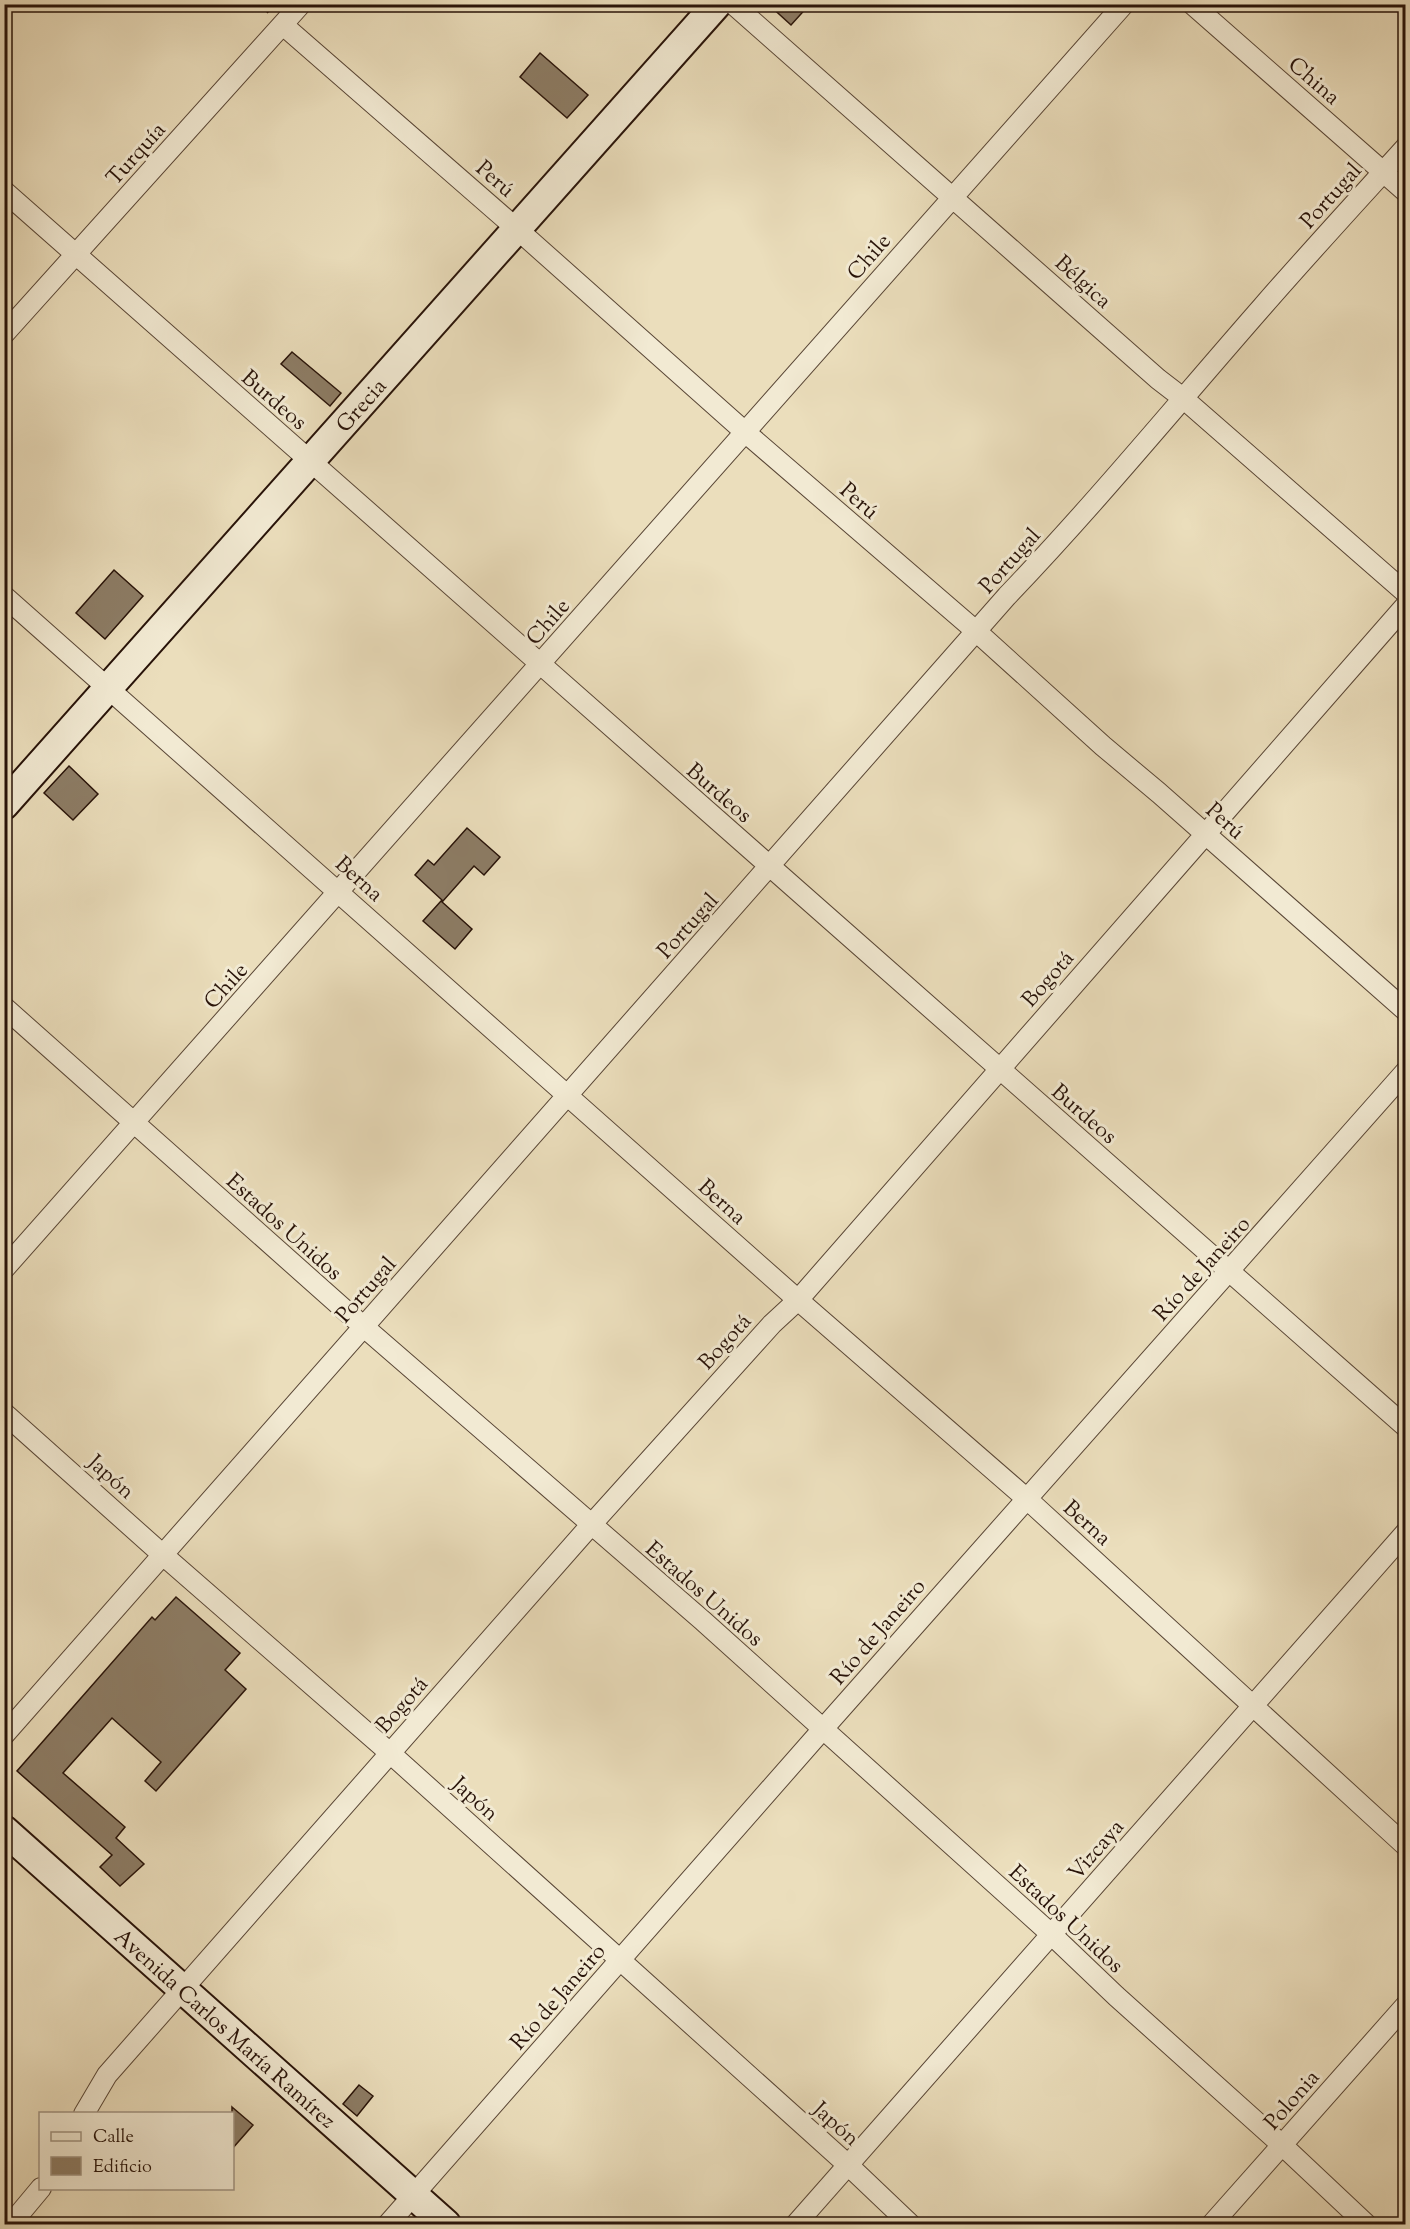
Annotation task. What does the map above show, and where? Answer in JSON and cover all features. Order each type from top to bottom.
[{"type":"street","name":"Turquía","points":[[4,334],[301,4]]},
{"type":"street","name":"Grecia","points":[[4,805],[717,4]]},
{"type":"street","name":"Bélgica","points":[[733,4],[1158,379],[1184,399],[1406,593]]},
{"type":"street","name":"Chile","points":[[4,1269],[1124,4]]},
{"type":"street","name":"China","points":[[1192,4],[1406,192]]},
{"type":"street","name":"Perú","points":[[283,25],[1406,1011]]},
{"type":"street","name":"Portugal","points":[[4,1735],[1184,399],[1262,307],[1406,147]]},
{"type":"street","name":"Burdeos","points":[[4,191],[1406,1427]]},
{"type":"street","name":"Berna","points":[[4,596],[798,1300],[1027,1498],[1406,1846]]},
{"type":"street","name":"Bogotá","points":[[85,2112],[107,2075],[182,1989],[590,1526],[772,1324],[798,1300],[1406,605]]},
{"type":"street","name":"Estados Unidos","points":[[4,1007],[590,1526],[702,1620],[1051,1934],[1366,2224]]},
{"type":"street","name":"Río de Janeiro","points":[[388,2224],[1406,1071]]},
{"type":"street","name":"Japón","points":[[4,1413],[390,1753],[848,2165],[910,2224]]},
{"type":"street","name":"Vizcaya","points":[[796,2224],[1406,1532]]},
{"type":"street","name":"Avenida Carlos María Ramírez","points":[[4,1830],[446,2224]]},
{"type":"street","name":"Polonia","points":[[1212,2224],[1406,2005]]},
{"type":"street","points":[[11,2224],[39,2190]]},
{"type":"building","points":[[768,4],[810,4],[791,25]]},
{"type":"building","points":[[540,53],[588,95],[567,118],[520,77]]},
{"type":"building","points":[[292,352],[341,393],[330,406],[281,364]]},
{"type":"building","points":[[114,570],[143,596],[105,639],[76,613]]},
{"type":"building","points":[[69,766],[98,794],[73,820],[44,793]]},
{"type":"building","points":[[467,828],[500,857],[484,875],[474,866],[443,901],[415,875],[428,860],[434,865]]},
{"type":"building","points":[[441,901],[472,929],[455,949],[423,921]]},
{"type":"building","points":[[176,1597],[240,1653],[225,1670],[246,1689],[156,1791],[145,1781],[161,1762],[112,1718],[63,1773],[125,1827],[116,1838],[144,1864],[120,1886],[100,1867],[112,1855],[17,1771],[152,1617],[155,1620]]},
{"type":"building","points":[[359,2085],[373,2096],[357,2116],[343,2104]]},
{"type":"building","points":[[232,2107],[253,2125],[234,2147],[234,2112],[232,2112]]}]
